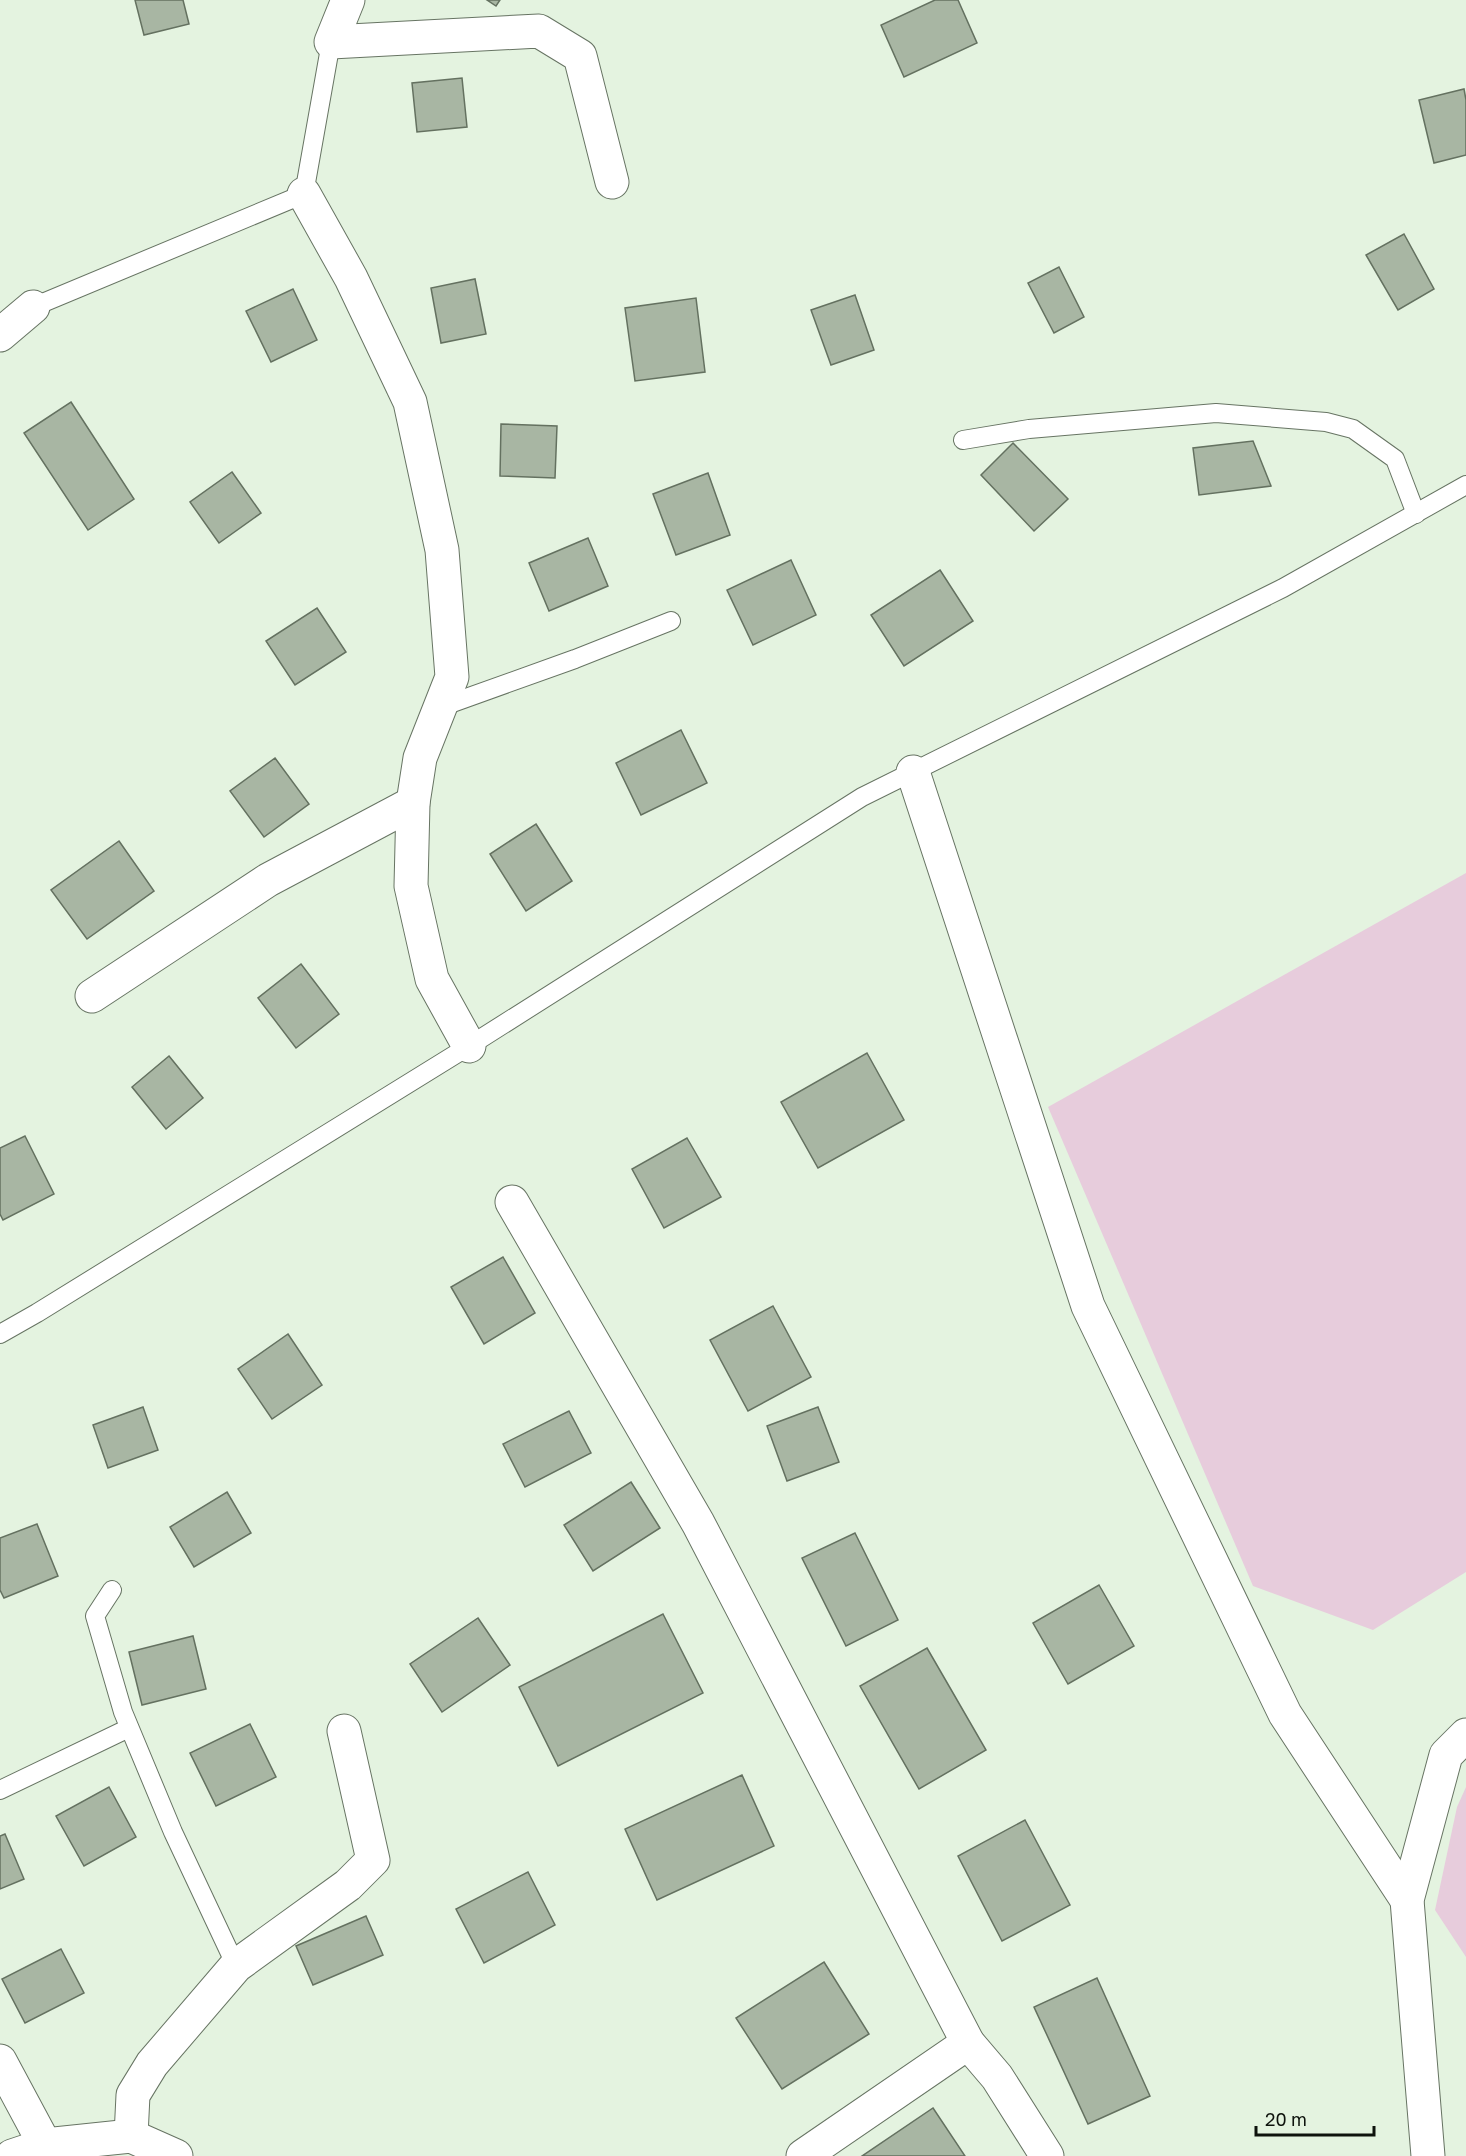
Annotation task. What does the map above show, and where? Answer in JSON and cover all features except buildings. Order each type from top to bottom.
[{"type":"street","points":[[348,0],[331,42],[539,32],[580,56],[612,182]]},
{"type":"street","points":[[304,194],[351,278],[410,402],[442,550],[452,677],[420,758],[413,803],[411,886],[432,979],[469,1046]]},
{"type":"street","points":[[0,335],[33,307]]},
{"type":"street","points":[[913,772],[1088,1306],[1285,1714],[1407,1900]]},
{"type":"street","points":[[92,996],[267,880],[413,803]]},
{"type":"street","points":[[512,1202],[698,1523],[968,2043],[997,2077],[1047,2156]]},
{"type":"street","points":[[131,2136],[133,2095],[152,2064],[236,1966],[348,1886],[373,1860],[344,1731]]},
{"type":"street","points":[[1428,2156],[1407,1900],[1446,1755],[1466,1735]]},
{"type":"street","points":[[803,2156],[968,2043]]},
{"type":"street","points":[[0,2061],[45,2145]]},
{"type":"street","points":[[12,2156],[45,2145],[131,2136],[176,2156]]},
{"type":"lane","points":[[33,307],[304,194],[331,42]]},
{"type":"lane","points":[[963,440],[1029,429],[1216,413],[1326,422],[1353,429],[1395,459],[1416,514]]},
{"type":"lane","points":[[0,1334],[37,1314],[469,1046],[862,798],[1283,588],[1466,485]]},
{"type":"lane","points":[[441,707],[575,660],[671,621]]},
{"type":"lane","points":[[112,1590],[95,1616],[123,1712],[173,1832],[236,1966]]},
{"type":"lane","points":[[0,1790],[129,1728]]},
{"type":"shaded area","points":[[1466,873],[1466,1572],[1373,1630],[1253,1586],[1048,1107]]},
{"type":"shaded area","points":[[1466,1787],[1466,1957],[1435,1910],[1457,1807]]}]
